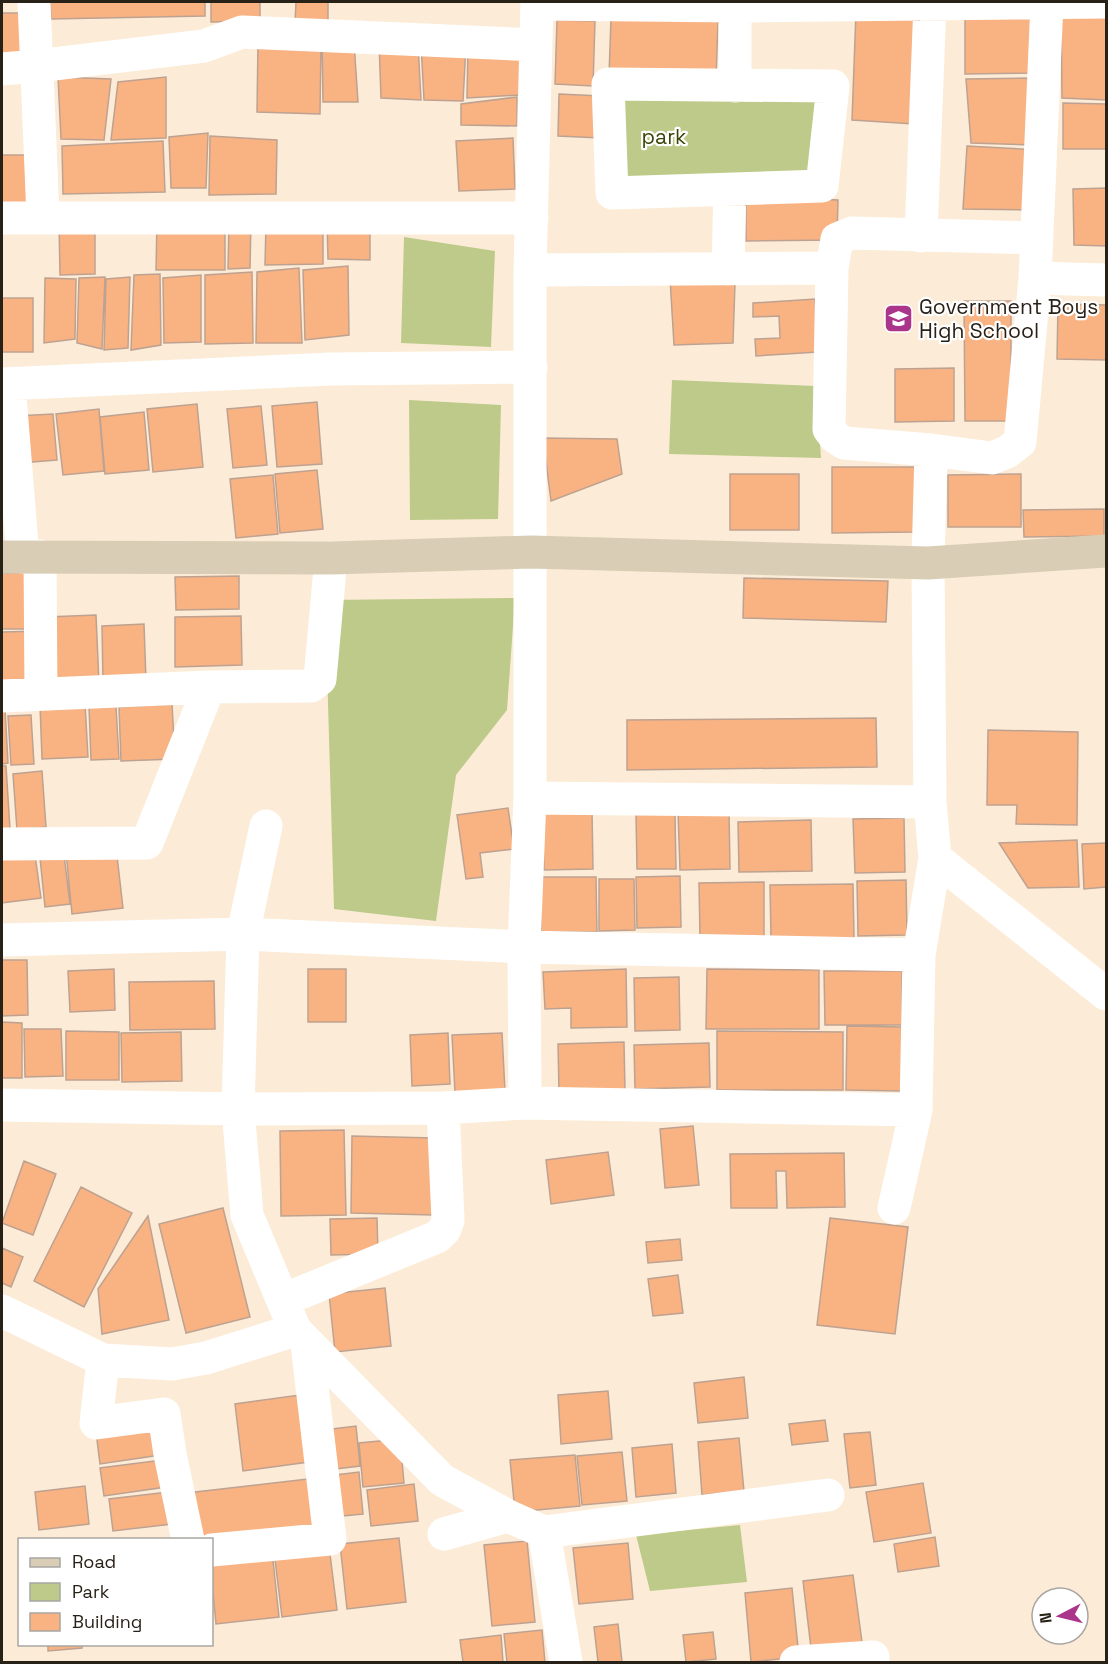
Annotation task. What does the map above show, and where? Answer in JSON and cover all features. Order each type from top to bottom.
[{"type":"street","points":[[34,2],[43,217]]},
{"type":"street","points":[[921,236],[930,2]]},
{"type":"street","points":[[1036,238],[852,233],[837,239],[832,268],[829,429],[835,437],[844,443],[931,450],[992,458],[1007,452],[1020,442],[1035,278],[1047,2]]},
{"type":"street","points":[[525,1103],[524,947],[530,798],[530,270],[537,3],[1107,2]]},
{"type":"street","points":[[735,4],[735,86]]},
{"type":"street","points":[[2,69],[204,46],[242,32],[536,45]]},
{"type":"street","points":[[608,84],[833,86],[822,186],[730,190],[612,193],[608,84]]},
{"type":"street","points":[[728,269],[730,190]]},
{"type":"street","points":[[2,218],[532,218]]},
{"type":"street","points":[[530,270],[832,268]]},
{"type":"street","points":[[1035,278],[1107,280]]},
{"type":"street","points":[[40,694],[22,557],[5,384],[331,369],[531,367]]},
{"type":"street","points":[[894,1208],[916,1110],[919,955],[935,858],[930,802],[928,563],[931,450]]},
{"type":"street","points":[[22,557],[331,558],[531,552],[928,563],[1107,551]]},
{"type":"street","points":[[2,696],[209,687],[311,686],[320,678],[331,558]]},
{"type":"street","points":[[2,844],[147,843],[209,687]]},
{"type":"street","points":[[530,798],[930,802]]},
{"type":"street","points":[[213,1550],[330,1539],[301,1337],[247,1215],[238,1109],[243,934],[266,826]]},
{"type":"street","points":[[935,858],[1107,994]]},
{"type":"street","points":[[2,940],[243,934],[524,947],[919,955]]},
{"type":"street","points":[[2,1105],[238,1109],[443,1108],[525,1103],[916,1110]]},
{"type":"street","points":[[283,1300],[436,1237],[446,1229],[448,1220],[443,1108]]},
{"type":"street","points":[[2,1311],[103,1360],[172,1364],[301,1337]]},
{"type":"street","points":[[301,1337],[442,1480],[508,1516],[544,1532],[828,1495]]},
{"type":"street","points":[[103,1360],[96,1423],[164,1414],[188,1538]]},
{"type":"street","points":[[444,1534],[508,1516]]},
{"type":"street","points":[[544,1532],[566,1662]]},
{"type":"street","points":[[796,1662],[873,1657],[873,1662]]},
{"type":"green space","name":"park","points":[[616,90],[826,92],[816,180],[618,184]]},
{"type":"green space","points":[[404,237],[495,251],[491,347],[401,343]]},
{"type":"green space","points":[[672,380],[816,386],[821,458],[669,454]]},
{"type":"green space","points":[[409,400],[501,405],[498,519],[410,520]]},
{"type":"green space","points":[[515,598],[507,710],[456,775],[436,921],[334,909],[325,600]]},
{"type":"green space","points":[[740,1525],[747,1582],[650,1591],[636,1535]]},
{"type":"building","points":[[50,2],[205,2],[205,16],[51,19]]},
{"type":"building","points":[[211,2],[260,2],[260,21],[211,22]]},
{"type":"building","points":[[296,2],[328,2],[328,23],[295,22]]},
{"type":"building","points":[[1106,7],[1106,100],[1062,98],[1061,8]]},
{"type":"building","points":[[965,9],[1041,11],[1038,73],[965,74]]},
{"type":"building","points":[[856,12],[920,12],[914,124],[852,120]]},
{"type":"building","points":[[2,13],[26,13],[26,59],[2,59]]},
{"type":"building","points":[[611,18],[718,21],[716,79],[609,76]]},
{"type":"building","points":[[557,20],[595,21],[593,86],[555,84]]},
{"type":"building","points":[[322,38],[354,42],[358,102],[323,102]]},
{"type":"building","points":[[258,41],[321,42],[320,114],[257,112]]},
{"type":"building","points":[[379,42],[418,44],[421,100],[381,98]]},
{"type":"building","points":[[421,44],[466,46],[463,101],[424,100]]},
{"type":"building","points":[[468,46],[524,49],[521,95],[467,98]]},
{"type":"building","points":[[58,77],[111,79],[104,140],[61,139]]},
{"type":"building","points":[[166,77],[166,138],[111,140],[118,82]]},
{"type":"building","points":[[1039,78],[1036,145],[971,143],[966,79]]},
{"type":"building","points":[[559,94],[601,96],[600,138],[558,136]]},
{"type":"building","points":[[517,97],[517,126],[461,125],[461,104]]},
{"type":"building","points":[[1063,103],[1106,104],[1106,149],[1063,149]]},
{"type":"building","points":[[208,133],[206,188],[171,188],[169,137]]},
{"type":"building","points":[[210,136],[277,140],[276,194],[209,195]]},
{"type":"building","points":[[513,138],[515,189],[459,191],[456,141]]},
{"type":"building","points":[[163,141],[165,192],[63,194],[62,146]]},
{"type":"building","points":[[967,146],[1040,150],[1038,210],[963,209]]},
{"type":"building","points":[[2,155],[31,155],[31,212],[2,212]]},
{"type":"building","points":[[1106,188],[1106,246],[1074,245],[1073,189]]},
{"type":"building","points":[[746,196],[838,200],[837,240],[746,241]]},
{"type":"building","points":[[225,220],[225,270],[156,270],[157,222]]},
{"type":"building","points":[[229,221],[251,221],[250,268],[228,269]]},
{"type":"building","points":[[323,221],[323,264],[265,265],[266,223]]},
{"type":"building","points":[[327,222],[370,224],[370,260],[328,259]]},
{"type":"building","points":[[59,223],[95,223],[95,274],[60,275]]},
{"type":"building","points":[[348,266],[349,335],[305,340],[303,270]]},
{"type":"building","points":[[299,268],[302,343],[256,343],[257,272]]},
{"type":"building","points":[[252,272],[253,343],[205,344],[205,275]]},
{"type":"building","points":[[160,274],[161,345],[131,350],[134,275]]},
{"type":"building","points":[[201,275],[201,342],[164,343],[163,278]]},
{"type":"building","points":[[105,277],[102,349],[77,343],[79,278]]},
{"type":"building","points":[[130,277],[128,348],[104,350],[106,279]]},
{"type":"building","points":[[45,278],[76,279],[75,339],[44,343]]},
{"type":"building","points":[[670,278],[735,283],[733,343],[674,345]]},
{"type":"building","points":[[2,298],[33,298],[33,352],[2,352]]},
{"type":"building","points":[[815,299],[818,352],[756,356],[755,339],[780,338],[779,316],[753,317],[753,303]]},
{"type":"building","points":[[964,301],[1011,301],[1011,421],[965,421]]},
{"type":"building","points":[[1058,304],[1106,305],[1106,360],[1057,359]]},
{"type":"building","points":[[954,368],[954,421],[895,422],[895,369]]},
{"type":"building","points":[[317,402],[322,464],[277,467],[272,406]]},
{"type":"building","points":[[197,404],[203,467],[153,472],[147,409]]},
{"type":"building","points":[[261,406],[267,465],[233,468],[227,409]]},
{"type":"building","points":[[99,409],[104,471],[63,475],[56,414]]},
{"type":"building","points":[[144,412],[149,470],[105,474],[100,417]]},
{"type":"building","points":[[53,414],[57,460],[20,463],[16,416]]},
{"type":"building","points":[[543,438],[617,439],[622,474],[551,501]]},
{"type":"building","points":[[832,467],[915,467],[915,532],[832,533]]},
{"type":"building","points":[[317,470],[323,529],[280,533],[275,474]]},
{"type":"building","points":[[730,474],[799,474],[799,530],[730,530]]},
{"type":"building","points":[[1021,474],[1021,527],[948,527],[948,475]]},
{"type":"building","points":[[273,475],[278,534],[236,538],[230,479]]},
{"type":"building","points":[[1104,509],[1104,536],[1024,537],[1023,510]]},
{"type":"building","points":[[35,572],[37,629],[2,629],[2,573]]},
{"type":"building","points":[[239,576],[239,609],[176,610],[175,577]]},
{"type":"building","points":[[744,578],[888,581],[886,622],[743,618]]},
{"type":"building","points":[[96,615],[99,684],[49,686],[46,617]]},
{"type":"building","points":[[241,616],[242,665],[175,667],[175,617]]},
{"type":"building","points":[[144,624],[146,680],[103,681],[102,626]]},
{"type":"building","points":[[40,631],[40,686],[2,686],[2,632]]},
{"type":"building","points":[[85,703],[88,757],[42,759],[40,705]]},
{"type":"building","points":[[172,704],[175,759],[121,761],[119,707]]},
{"type":"building","points":[[116,706],[119,759],[91,760],[89,707]]},
{"type":"building","points":[[2,708],[5,708],[8,763],[2,764]]},
{"type":"building","points":[[31,715],[34,764],[11,765],[8,716]]},
{"type":"building","points":[[876,718],[877,767],[627,770],[627,720]]},
{"type":"building","points":[[988,730],[1078,732],[1077,825],[1016,824],[1017,805],[987,805]]},
{"type":"building","points":[[2,766],[6,766],[10,829],[2,829]]},
{"type":"building","points":[[42,771],[46,827],[17,830],[13,774]]},
{"type":"building","points":[[508,808],[514,849],[480,853],[483,877],[466,879],[457,815]]},
{"type":"building","points":[[592,810],[593,869],[544,870],[542,811]]},
{"type":"building","points":[[729,811],[730,869],[680,870],[678,812]]},
{"type":"building","points":[[675,813],[676,869],[637,869],[636,814]]},
{"type":"building","points":[[904,818],[905,872],[855,873],[853,819]]},
{"type":"building","points":[[811,820],[812,871],[739,872],[738,822]]},
{"type":"building","points":[[1077,840],[1079,887],[1028,888],[999,843]]},
{"type":"building","points":[[1106,843],[1106,887],[1084,889],[1082,844]]},
{"type":"building","points":[[116,847],[123,908],[72,914],[66,852]]},
{"type":"building","points":[[35,855],[41,898],[2,903],[2,859]]},
{"type":"building","points":[[64,855],[70,904],[45,907],[40,858]]},
{"type":"building","points":[[680,876],[681,927],[637,928],[636,877]]},
{"type":"building","points":[[540,877],[596,877],[597,932],[541,932]]},
{"type":"building","points":[[599,879],[634,879],[635,930],[599,931]]},
{"type":"building","points":[[906,880],[907,935],[858,936],[857,881]]},
{"type":"building","points":[[764,882],[764,937],[700,938],[699,883]]},
{"type":"building","points":[[853,884],[854,938],[771,939],[770,885]]},
{"type":"building","points":[[2,960],[27,960],[28,1015],[2,1016]]},
{"type":"building","points":[[114,969],[115,1010],[70,1012],[68,971]]},
{"type":"building","points":[[308,969],[346,969],[346,1022],[308,1022]]},
{"type":"building","points":[[626,969],[627,1027],[571,1028],[571,1008],[545,1009],[543,972]]},
{"type":"building","points":[[707,969],[819,970],[819,1029],[706,1029]]},
{"type":"building","points":[[824,971],[902,971],[902,1025],[825,1025]]},
{"type":"building","points":[[679,977],[680,1030],[635,1031],[634,978]]},
{"type":"building","points":[[214,981],[215,1029],[130,1030],[129,982]]},
{"type":"building","points":[[2,1022],[22,1023],[22,1078],[2,1078]]},
{"type":"building","points":[[847,1026],[903,1027],[902,1091],[846,1090]]},
{"type":"building","points":[[24,1029],[61,1029],[63,1076],[25,1077]]},
{"type":"building","points":[[66,1031],[119,1032],[119,1080],[66,1080]]},
{"type":"building","points":[[717,1031],[843,1032],[843,1090],[717,1090]]},
{"type":"building","points":[[181,1032],[182,1081],[122,1082],[121,1033]]},
{"type":"building","points":[[448,1033],[450,1084],[412,1086],[410,1035]]},
{"type":"building","points":[[502,1033],[505,1091],[455,1093],[452,1035]]},
{"type":"building","points":[[624,1042],[625,1090],[559,1092],[558,1044]]},
{"type":"building","points":[[709,1043],[710,1087],[635,1089],[634,1045]]},
{"type":"building","points":[[693,1126],[699,1185],[665,1188],[660,1129]]},
{"type":"building","points":[[344,1130],[346,1215],[281,1216],[280,1131]]},
{"type":"building","points":[[352,1136],[434,1138],[433,1215],[351,1213]]},
{"type":"building","points":[[608,1152],[614,1195],[551,1204],[546,1160]]},
{"type":"building","points":[[844,1153],[845,1207],[787,1208],[786,1171],[776,1171],[777,1208],[731,1208],[730,1154]]},
{"type":"building","points":[[24,1161],[56,1174],[33,1235],[2,1223]]},
{"type":"building","points":[[81,1187],[132,1213],[84,1307],[34,1281]]},
{"type":"building","points":[[223,1208],[250,1317],[186,1333],[159,1224]]},
{"type":"building","points":[[148,1216],[169,1320],[102,1334],[98,1289]]},
{"type":"building","points":[[377,1218],[378,1254],[331,1255],[330,1219]]},
{"type":"building","points":[[830,1218],[908,1227],[895,1334],[817,1325]]},
{"type":"building","points":[[680,1239],[682,1260],[648,1263],[646,1242]]},
{"type":"building","points":[[2,1248],[23,1257],[11,1287],[2,1283]]},
{"type":"building","points":[[678,1275],[683,1313],[653,1316],[648,1279]]},
{"type":"building","points":[[385,1288],[391,1346],[335,1352],[329,1294]]},
{"type":"building","points":[[744,1377],[748,1418],[698,1423],[694,1383]]},
{"type":"building","points":[[608,1391],[612,1439],[561,1444],[558,1395]]},
{"type":"building","points":[[307,1394],[316,1461],[243,1471],[235,1404]]},
{"type":"building","points":[[825,1420],[828,1441],[792,1445],[789,1424]]},
{"type":"building","points":[[163,1423],[167,1454],[100,1464],[96,1432]]},
{"type":"building","points":[[356,1426],[360,1466],[328,1470],[324,1430]]},
{"type":"building","points":[[870,1432],[876,1485],[850,1488],[844,1434]]},
{"type":"building","points":[[739,1438],[744,1491],[702,1495],[698,1442]]},
{"type":"building","points":[[400,1439],[404,1483],[363,1487],[359,1443]]},
{"type":"building","points":[[672,1444],[676,1493],[636,1497],[632,1448]]},
{"type":"building","points":[[622,1452],[627,1501],[582,1505],[577,1456]]},
{"type":"building","points":[[575,1455],[580,1506],[515,1512],[510,1460]]},
{"type":"building","points":[[162,1460],[166,1487],[104,1496],[100,1468]]},
{"type":"building","points":[[359,1472],[363,1514],[332,1517],[327,1476]]},
{"type":"building","points":[[316,1478],[321,1530],[192,1538],[187,1493]]},
{"type":"building","points":[[923,1483],[931,1533],[874,1542],[866,1492]]},
{"type":"building","points":[[414,1484],[418,1521],[371,1526],[367,1490]]},
{"type":"building","points":[[85,1486],[89,1524],[39,1530],[35,1492]]},
{"type":"building","points":[[168,1492],[172,1524],[113,1531],[109,1499]]},
{"type":"building","points":[[935,1537],[939,1566],[898,1572],[894,1544]]},
{"type":"building","points":[[399,1538],[406,1602],[347,1609],[340,1544]]},
{"type":"building","points":[[527,1541],[535,1622],[492,1626],[484,1545]]},
{"type":"building","points":[[628,1543],[633,1599],[579,1604],[573,1548]]},
{"type":"building","points":[[329,1546],[337,1610],[282,1617],[274,1552]]},
{"type":"building","points":[[272,1551],[279,1617],[216,1624],[213,1558]]},
{"type":"building","points":[[853,1575],[862,1642],[811,1648],[803,1581]]},
{"type":"building","points":[[792,1588],[799,1657],[751,1662],[745,1593]]},
{"type":"building","points":[[618,1624],[622,1662],[598,1662],[594,1627]]},
{"type":"building","points":[[542,1630],[545,1662],[507,1662],[504,1634]]},
{"type":"building","points":[[713,1632],[716,1659],[686,1662],[683,1635]]},
{"type":"building","points":[[501,1635],[503,1662],[463,1662],[460,1640]]},
{"type":"building","points":[[48,1646],[82,1646],[82,1648],[48,1651]]},
{"type":"place","name":"Government Boys High School","points":[[898,318]]}]
